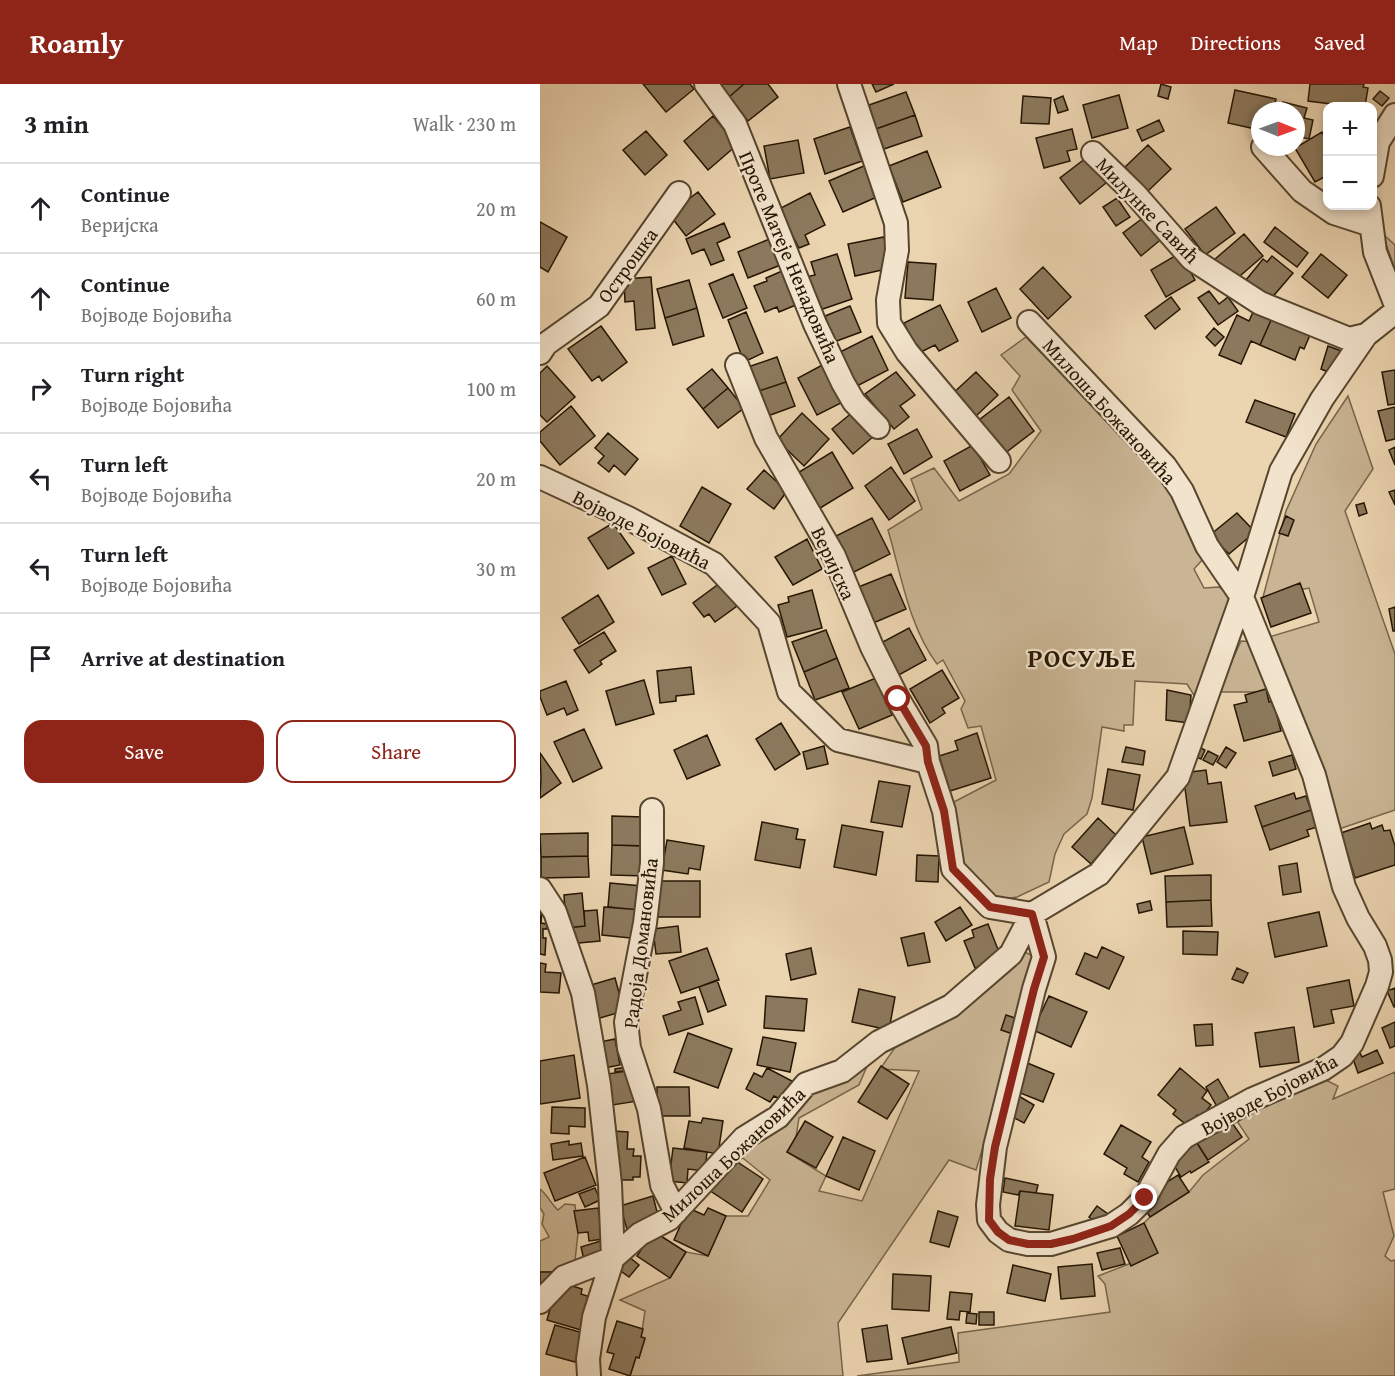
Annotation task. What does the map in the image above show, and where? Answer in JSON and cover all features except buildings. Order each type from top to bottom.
[{"type":"street","name":"Проте Матеје Ненадовића","points":[[706,84],[735,124],[815,324],[843,383],[854,402],[878,427]]},
{"type":"street","points":[[849,84],[896,222],[897,250],[888,300],[889,323],[907,352],[999,461]]},
{"type":"street","points":[[1376,156],[1378,142],[1395,115]]},
{"type":"street","name":"Милунке Савић","points":[[1093,153],[1135,194],[1192,259],[1260,303],[1349,339],[1366,335]]},
{"type":"street","points":[[1271,156],[1302,191],[1334,213],[1370,215],[1375,252],[1395,303]]},
{"type":"street","name":"Острошка","points":[[542,346],[599,306],[679,193]]},
{"type":"street","points":[[928,762],[944,811],[953,869],[990,907],[1032,914],[1100,874],[1178,777],[1242,597],[1281,471],[1322,399],[1366,335],[1395,312]]},
{"type":"street","name":"Милоша Божановића","points":[[1029,322],[1165,466],[1182,491],[1207,546],[1242,597],[1314,775],[1329,828]]},
{"type":"street","name":"Веријска","points":[[737,365],[766,438],[834,556],[872,647],[898,699],[926,746],[928,762]]},
{"type":"street","name":"Војводе Бојовића","points":[[540,477],[628,518],[714,564],[769,623],[789,692],[838,740],[928,762]]},
{"type":"street","name":"Радоја Домановића","points":[[652,810],[652,863],[645,924],[626,1022],[629,1048],[650,1109],[662,1185],[676,1212]]},
{"type":"street","name":"Војводе Бојовића","points":[[1032,914],[1044,957],[995,1147],[990,1179],[989,1220],[998,1232],[1009,1240],[1028,1244],[1051,1244],[1111,1226],[1129,1214],[1145,1198],[1169,1154],[1184,1137],[1253,1099],[1323,1069],[1342,1056],[1353,1043],[1377,986],[1381,972],[1380,960],[1344,887],[1329,828]]},
{"type":"street","points":[[540,889],[555,912],[583,993],[599,1084],[610,1184],[613,1258],[594,1317],[588,1359],[589,1376]]},
{"type":"street","name":"Милоша Божановића","points":[[540,1302],[564,1277],[613,1258],[640,1234],[669,1219],[744,1138],[778,1117],[806,1084],[842,1071],[879,1042],[951,1006],[1011,954],[1032,914]]},
{"type":"shaded area","points":[[1382,233],[1395,245],[1395,269]]},
{"type":"shaded area","points":[[1026,337],[1162,476],[1175,498],[1203,559],[1194,569],[1204,588],[1219,587],[1228,594],[1229,605],[1197,700],[1187,684],[1135,681],[1133,725],[1124,725],[1124,731],[1102,727],[1092,798],[1087,814],[1064,834],[1055,854],[1049,882],[1017,897],[997,900],[961,866],[952,803],[996,780],[981,726],[968,728],[961,709],[965,701],[943,660],[937,664],[919,634],[888,530],[922,509],[911,479],[934,468],[959,501],[1009,474],[1041,431],[1012,390],[1020,376],[1001,355]]},
{"type":"shaded area","points":[[1348,396],[1373,469],[1345,511],[1395,654],[1395,810],[1336,830],[1266,638],[1319,622],[1309,588],[1263,597],[1286,511],[1316,444]]},
{"type":"shaded area","points":[[1241,641],[1257,642],[1271,692],[1218,692]]},
{"type":"shaded area","points":[[1020,950],[1040,959],[976,1170],[949,1160],[838,1323],[843,1376],[630,1376],[645,1339],[641,1337],[645,1311],[620,1300],[670,1278],[686,1252],[708,1256],[726,1216],[748,1216],[770,1180],[739,1155],[810,1090],[868,1064],[859,1085],[799,1118],[796,1137],[787,1152],[826,1176],[819,1191],[862,1201],[919,1071],[880,1069],[896,1046],[955,1009]]},
{"type":"shaded area","points":[[1395,1072],[1395,1189],[1383,1192],[1394,1236],[1385,1256],[1391,1261],[1395,1260],[1395,1376],[857,1376],[959,1362],[958,1333],[1110,1312],[1105,1284],[1098,1276],[1157,1253],[1144,1223],[1189,1192],[1203,1175],[1249,1139],[1235,1118],[1324,1079],[1338,1086],[1333,1099]]},
{"type":"shaded area","points":[[540,1189],[558,1210],[565,1204],[575,1205],[578,1233],[574,1270],[551,1284],[551,1272],[540,1272],[540,1241],[549,1237],[542,1224],[544,1214],[540,1208]]},
{"type":"district","name":"РОСУЉЕ","points":[[1082,657]]},
{"type":"route","points":[[898,699],[926,746],[928,762],[944,811],[953,869],[990,907],[1032,914],[1044,957],[995,1147],[990,1179],[989,1220],[998,1232],[1009,1240],[1028,1244],[1051,1244],[1111,1226],[1129,1214],[1145,1198]]}]
